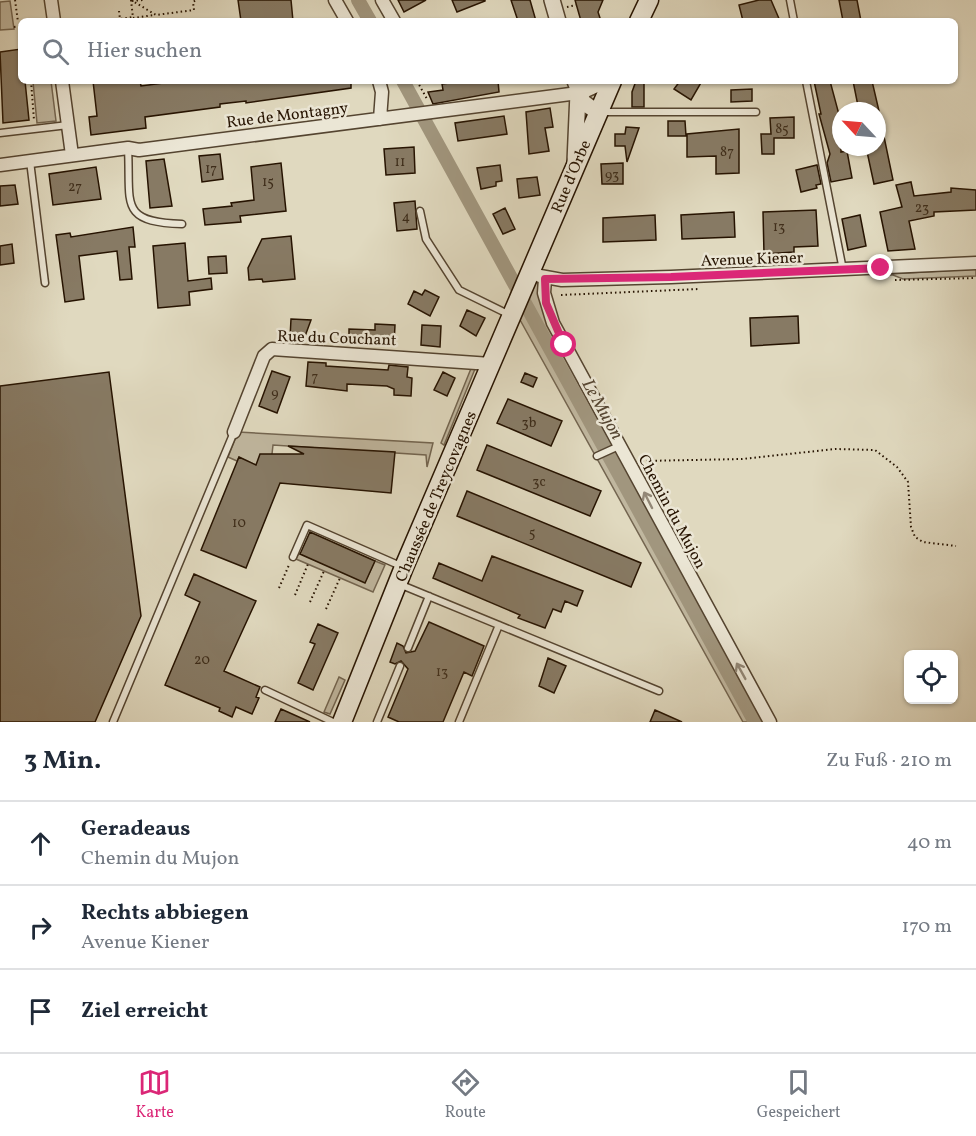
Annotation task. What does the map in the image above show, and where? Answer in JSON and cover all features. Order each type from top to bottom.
[{"type":"main road","points":[[640,18],[649,0]]},
{"type":"main road","name":"Rue d'Orbe","points":[[534,277],[574,168],[611,84]]},
{"type":"main road","name":"Chaussée de Treycovagnes","points":[[342,722],[401,575],[512,312],[534,277]]},
{"type":"street","points":[[51,0],[54,18]]},
{"type":"street","points":[[335,0],[345,18]]},
{"type":"street","points":[[382,0],[392,18]]},
{"type":"street","points":[[552,0],[557,18]]},
{"type":"street","points":[[62,84],[72,156]]},
{"type":"street","points":[[380,84],[380,119]]},
{"type":"street","points":[[577,87],[589,107],[597,112]]},
{"type":"street","points":[[574,168],[577,87]]},
{"type":"street","name":"Rue de Montagny","points":[[0,165],[128,148],[139,150],[404,116],[432,107],[577,87]]},
{"type":"street","name":"Avenue Kiener","points":[[534,277],[573,280],[976,263]]},
{"type":"street","name":"Chemin du Mujon","points":[[534,277],[544,293],[553,323],[770,722]]},
{"type":"street","name":"Rue du Couchant","points":[[234,432],[264,356],[272,349],[491,364]]},
{"type":"lane","points":[[790,0],[793,18]]},
{"type":"lane","points":[[807,84],[843,270]]},
{"type":"lane","points":[[597,112],[756,112]]},
{"type":"lane","points":[[0,133],[68,125]]},
{"type":"lane","points":[[128,148],[132,204],[135,213],[148,221],[182,224]]},
{"type":"lane","points":[[30,161],[45,283]]},
{"type":"lane","points":[[420,211],[426,238],[459,290],[512,312]]},
{"type":"lane","points":[[114,722],[234,432]]},
{"type":"lane","points":[[597,456],[620,446]]},
{"type":"lane","points":[[292,557],[307,525],[401,575],[429,596],[659,691]]},
{"type":"lane","points":[[408,648],[429,596]]},
{"type":"lane","points":[[459,722],[499,625]]},
{"type":"lane","points":[[378,722],[400,666]]},
{"type":"lane","points":[[265,690],[333,722]]},
{"type":"path","points":[[15,0],[18,22]]},
{"type":"path","points":[[132,1],[144,0]]},
{"type":"path","points":[[132,1],[156,15]]},
{"type":"path","points":[[132,1],[133,17]]},
{"type":"path","points":[[126,18],[194,10],[194,1]]},
{"type":"path","points":[[567,7],[576,4]]},
{"type":"path","points":[[120,12],[120,18]]},
{"type":"path","points":[[14,27],[18,26]]},
{"type":"path","points":[[31,84],[35,129]]},
{"type":"path","points":[[419,84],[432,107]]},
{"type":"path","points":[[628,462],[742,459],[835,449],[875,450],[897,467],[910,486],[911,527],[915,537],[923,542],[956,546]]},
{"type":"path","points":[[279,588],[292,557]]},
{"type":"path","points":[[295,596],[308,564]]},
{"type":"path","points":[[310,602],[324,571]]},
{"type":"path","points":[[326,609],[340,578]]},
{"type":"shaded area","points":[[10,1],[14,29],[0,30],[0,2]]},
{"type":"shaded area","points":[[33,84],[51,84],[56,121],[37,123]]},
{"type":"shaded area","points":[[976,269],[976,276],[903,279],[893,275],[872,275]]},
{"type":"shaded area","points":[[530,272],[544,293],[770,722],[743,722],[514,309]]},
{"type":"shaded area","points":[[472,366],[475,369],[444,445],[441,443]]},
{"type":"shaded area","points":[[238,432],[433,443],[427,467],[426,455],[273,445],[272,454],[256,465],[239,457],[237,461],[228,457]]},
{"type":"shaded area","points":[[299,553],[365,582],[375,561],[385,565],[373,592],[296,559]]},
{"type":"shaded area","points":[[339,677],[345,680],[330,714],[324,712]]},
{"type":"building","points":[[238,0],[291,0],[293,18],[241,18]]},
{"type":"building","points":[[398,0],[426,0],[404,12]]},
{"type":"building","points":[[452,0],[485,0],[485,1],[457,12]]},
{"type":"building","points":[[511,0],[530,0],[535,18],[517,18]]},
{"type":"building","points":[[575,0],[603,0],[598,12],[600,18],[580,18]]},
{"type":"building","points":[[759,0],[771,0],[779,18],[742,18],[739,5]]},
{"type":"building","points":[[839,0],[857,0],[860,18],[842,18]]},
{"type":"building","points":[[18,49],[18,84],[25,84],[29,120],[3,123],[0,52]]},
{"type":"building","points":[[93,84],[141,84],[141,86],[156,84],[351,84],[351,88],[246,103],[246,101],[220,104],[220,107],[145,117],[146,128],[91,135],[89,117],[97,116]]},
{"type":"building","points":[[442,84],[498,84],[499,92],[433,104],[428,92],[443,90]]},
{"type":"building","points":[[635,84],[644,84],[644,107],[632,107],[632,92]]},
{"type":"building","points":[[678,84],[700,84],[691,100],[674,89]]},
{"type":"building","points":[[815,84],[831,84],[836,102],[832,102],[832,156],[848,156],[852,178],[831,182],[827,163],[830,154],[819,114],[821,114]]},
{"type":"building","points":[[854,84],[873,84],[877,102],[857,102]]},
{"type":"building","points":[[752,89],[752,101],[731,102],[731,90]]},
{"type":"building","points":[[550,108],[553,127],[545,128],[549,151],[529,154],[526,112]]},
{"type":"building","points":[[504,116],[507,134],[458,141],[455,123]]},
{"type":"building","points":[[794,117],[794,138],[774,138],[774,154],[762,154],[761,134],[771,134],[770,118]]},
{"type":"building","points":[[668,121],[685,121],[686,136],[668,136]]},
{"type":"building","points":[[626,127],[639,128],[627,162],[625,146],[615,146],[615,134],[625,134]]},
{"type":"building","points":[[739,129],[739,173],[716,174],[716,156],[687,157],[687,134]]},
{"type":"building","points":[[886,146],[893,180],[874,184],[868,156],[886,156]]},
{"type":"building","points":[[414,147],[415,173],[386,175],[384,149]]},
{"type":"building","points":[[220,154],[223,179],[202,182],[199,156]]},
{"type":"building","points":[[164,159],[172,206],[150,208],[146,161]]},
{"type":"building","points":[[281,163],[286,211],[240,216],[241,222],[205,225],[203,209],[232,206],[231,203],[254,200],[251,167]]},
{"type":"building","points":[[623,163],[623,184],[602,184],[601,164]]},
{"type":"building","points":[[500,165],[502,181],[496,182],[496,186],[481,189],[477,168]]},
{"type":"building","points":[[817,165],[821,184],[816,185],[817,188],[801,192],[796,170]]},
{"type":"building","points":[[96,167],[101,199],[53,205],[49,174]]},
{"type":"building","points":[[537,177],[540,195],[519,198],[517,179]]},
{"type":"building","points":[[911,182],[914,196],[951,192],[951,188],[976,190],[976,210],[934,212],[934,216],[909,221],[915,249],[888,251],[880,212],[902,207],[896,185]]},
{"type":"building","points":[[15,185],[18,204],[0,206],[0,186]]},
{"type":"building","points":[[415,201],[417,229],[397,231],[394,203]]},
{"type":"building","points":[[505,208],[515,229],[503,234],[493,214]]},
{"type":"building","points":[[816,210],[818,246],[794,247],[794,252],[764,254],[763,212]]},
{"type":"building","points":[[734,212],[735,237],[682,239],[681,215]]},
{"type":"building","points":[[655,215],[656,240],[603,242],[603,218]]},
{"type":"building","points":[[860,215],[866,246],[848,250],[842,219]]},
{"type":"building","points":[[133,227],[135,247],[129,247],[132,279],[120,280],[117,251],[79,256],[84,299],[65,302],[56,235],[70,233],[71,237]]},
{"type":"building","points":[[291,236],[295,279],[263,282],[262,279],[249,280],[248,268],[262,239]]},
{"type":"building","points":[[185,243],[188,281],[211,278],[212,289],[189,292],[190,305],[158,308],[153,246]]},
{"type":"building","points":[[12,244],[14,263],[0,265],[0,246]]},
{"type":"building","points":[[226,256],[227,273],[209,274],[208,257]]},
{"type":"building","points":[[425,290],[439,297],[430,316],[408,304],[414,291],[422,295]]},
{"type":"building","points":[[467,310],[485,318],[476,336],[460,326]]},
{"type":"building","points":[[798,316],[799,343],[751,346],[750,318]]},
{"type":"building","points":[[291,319],[311,320],[304,339],[290,338]]},
{"type":"building","points":[[375,324],[395,325],[394,344],[349,340],[349,329],[375,330]]},
{"type":"building","points":[[422,325],[441,326],[440,347],[421,345]]},
{"type":"building","points":[[308,362],[326,363],[326,366],[388,370],[389,365],[408,367],[407,377],[412,378],[411,396],[394,395],[394,389],[387,386],[347,384],[347,391],[306,386]]},
{"type":"building","points":[[272,371],[290,377],[277,413],[259,406]]},
{"type":"building","points":[[109,372],[141,616],[95,722],[0,722],[0,386]]},
{"type":"building","points":[[443,372],[455,378],[447,396],[434,390]]},
{"type":"building","points":[[525,373],[537,378],[533,387],[521,382]]},
{"type":"building","points":[[508,399],[562,421],[551,446],[497,423]]},
{"type":"building","points":[[487,445],[601,491],[590,516],[477,470]]},
{"type":"building","points":[[288,446],[395,452],[391,493],[280,483],[246,568],[201,550],[239,457],[256,465],[260,454],[304,454]]},
{"type":"building","points":[[467,491],[641,563],[631,587],[457,516]]},
{"type":"building","points":[[310,532],[375,561],[365,583],[300,554]]},
{"type":"building","points":[[492,556],[583,591],[577,606],[565,601],[561,612],[553,609],[545,628],[518,618],[520,615],[433,578],[439,563],[482,581]]},
{"type":"building","points":[[194,574],[256,601],[224,671],[260,687],[256,697],[259,698],[252,714],[236,707],[232,717],[219,711],[220,708],[165,685],[200,602],[185,595]]},
{"type":"building","points":[[429,622],[484,646],[472,676],[464,672],[443,722],[399,722],[388,717],[408,669],[401,661],[395,664],[390,662],[397,643],[403,646],[406,653],[415,651]]},
{"type":"building","points":[[318,624],[338,633],[313,690],[298,683],[315,644],[310,642]]},
{"type":"building","points":[[548,658],[566,666],[554,693],[539,686]]},
{"type":"building","points":[[281,709],[310,722],[275,722]]},
{"type":"building","points":[[655,710],[682,722],[650,722]]},
{"type":"waterway","name":"Le Mujon","points":[[358,0],[368,18]]},
{"type":"waterway","name":"Le Mujon","points":[[405,84],[755,722]]},
{"type":"route","points":[[564,345],[546,303],[545,279],[671,277],[881,268]]}]
